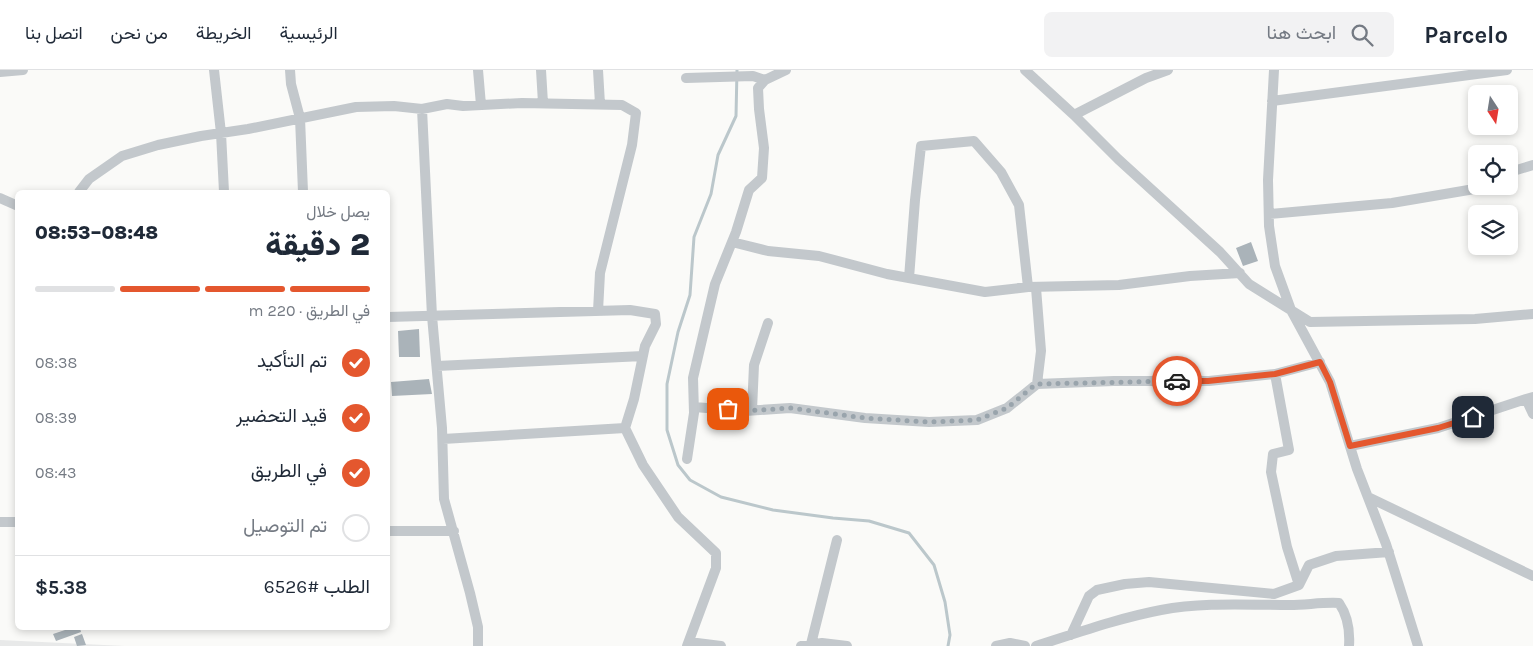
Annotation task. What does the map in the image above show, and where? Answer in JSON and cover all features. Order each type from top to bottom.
[{"type":"street","points":[[0,72],[23,70]]},
{"type":"street","points":[[214,70],[221,133],[224,190]]},
{"type":"street","points":[[290,70],[291,84],[300,118],[302,190]]},
{"type":"street","points":[[478,70],[481,105]]},
{"type":"street","points":[[541,70],[543,103]]},
{"type":"street","points":[[598,70],[600,104]]},
{"type":"street","points":[[687,459],[694,407],[693,378],[715,284],[732,242],[749,190],[762,178],[764,148],[758,88],[765,80],[786,70]]},
{"type":"street","points":[[1025,70],[1074,115],[1118,160],[1220,252],[1249,284],[1310,322],[1475,318],[1533,314]]},
{"type":"street","points":[[1074,115],[1146,78],[1168,70]]},
{"type":"street","points":[[1274,70],[1268,180],[1269,214],[1275,266],[1291,310],[1330,382],[1350,446],[1389,552],[1418,646]]},
{"type":"street","points":[[1272,100],[1507,70]]},
{"type":"street","points":[[686,78],[753,76],[765,80]]},
{"type":"street","points":[[81,190],[89,179],[122,156],[158,145],[356,107],[394,106],[422,109],[447,104],[462,106],[543,103],[622,105],[636,113],[632,145],[600,273],[598,311]]},
{"type":"street","points":[[422,109],[432,316],[443,439],[444,499],[476,618],[478,646]]},
{"type":"street","points":[[909,278],[921,146],[974,140],[1001,172],[1019,205],[1041,351],[1036,384]]},
{"type":"street","points":[[1518,170],[1533,165]]},
{"type":"street","points":[[1269,214],[1392,203],[1468,190]]},
{"type":"street","points":[[0,198],[15,205]]},
{"type":"street","points":[[732,242],[768,251],[819,256],[909,278],[984,292],[1032,287],[1119,285],[1190,276],[1240,273]]},
{"type":"street","points":[[390,317],[630,310],[655,314],[656,324],[643,356],[634,399],[625,428],[643,465],[678,518],[716,552],[716,568],[688,644],[721,646]]},
{"type":"street","points":[[752,410],[754,365],[768,323]]},
{"type":"street","points":[[437,366],[643,356]]},
{"type":"street","points":[[694,407],[752,410],[790,408],[865,418],[929,422],[977,420],[1007,408],[1036,384],[1114,381],[1208,381],[1275,374],[1320,362]]},
{"type":"street","points":[[1275,374],[1290,450],[1273,454],[1271,472],[1287,546],[1299,585]]},
{"type":"street","points":[[1350,446],[1438,428],[1529,398],[1533,414]]},
{"type":"street","points":[[443,439],[625,428]]},
{"type":"street","points":[[1368,497],[1533,576]]},
{"type":"street","points":[[0,522],[15,522]]},
{"type":"street","points":[[390,531],[454,532]]},
{"type":"street","points":[[837,540],[806,645],[822,643],[847,646]]},
{"type":"street","points":[[1071,635],[1089,596],[1097,590],[1148,582],[1274,594],[1299,585],[1309,565],[1336,556],[1389,552]]},
{"type":"street","points":[[1036,646],[1162,610],[1221,605],[1332,603],[1340,604],[1344,610],[1350,631],[1349,646]]},
{"type":"street","points":[[996,646],[1010,643],[1025,646]]},
{"type":"shaded area","points":[[0,640],[125,646],[0,646]]},
{"type":"building","points":[[1251,242],[1258,261],[1243,266],[1236,248]]},
{"type":"building","points":[[419,329],[420,357],[399,357],[398,331]]},
{"type":"building","points":[[429,379],[432,394],[392,396],[391,382]]},
{"type":"building","points":[[65,630],[80,630],[81,632],[56,641],[53,634]]},
{"type":"building","points":[[82,634],[86,645],[77,646],[74,637]]},
{"type":"waterway","points":[[737,70],[736,116],[718,155],[711,194],[694,237],[690,295],[678,332],[667,384],[667,430],[678,465],[690,480],[721,497],[773,510],[869,521],[909,533],[934,565],[945,602],[950,635],[948,646]]},
{"type":"way so far","points":[[728,409],[745,411],[790,408],[865,418],[929,422],[977,420],[1007,408],[1036,384],[1177,381]]},
{"type":"route","points":[[1177,381],[1208,381],[1275,374],[1320,362],[1330,382],[1350,446],[1438,428],[1473,417]]}]
